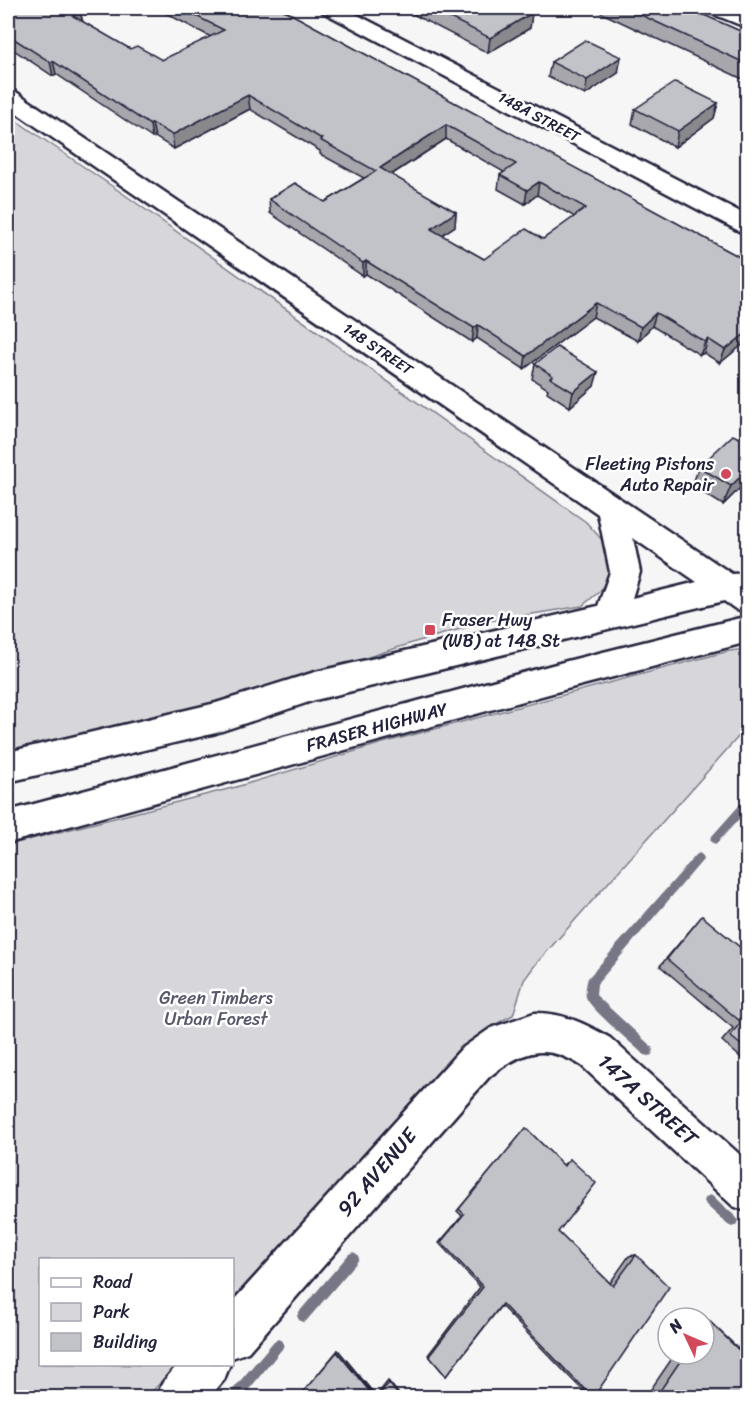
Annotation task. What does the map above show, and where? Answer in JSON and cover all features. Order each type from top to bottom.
[{"type":"main road","name":"148A STREET","points":[[330,8],[747,226]]},
{"type":"main road","points":[[715,8],[747,22]]},
{"type":"main road","name":"148 STREET","points":[[8,97],[612,509],[741,591]]},
{"type":"main road","points":[[610,616],[625,572],[612,509]]},
{"type":"main road","points":[[8,767],[216,718],[315,686],[610,616],[741,591]]},
{"type":"main road","name":"FRASER HIGHWAY","points":[[8,827],[567,675],[747,629]]},
{"type":"main road","name":"147A STREET","points":[[538,1031],[555,1032],[571,1037],[596,1052],[747,1191]]},
{"type":"main road","name":"92 AVENUE","points":[[234,1334],[475,1063],[505,1041],[520,1034],[538,1031]]},
{"type":"main road","points":[[179,1398],[207,1366]]},
{"type":"green space","points":[[8,115],[125,195],[586,522],[604,542],[612,570],[600,591],[582,606],[489,621],[304,678],[8,760]]},
{"type":"green space","name":"Green Timbers Urban Forest","points":[[747,649],[747,727],[535,965],[524,980],[513,1015],[475,1038],[424,1087],[234,1301],[234,1258],[39,1258],[39,1366],[176,1366],[147,1397],[8,1397],[8,845],[236,787],[386,742],[729,651]]},
{"type":"building","points":[[8,8],[72,8],[80,12],[73,16],[130,49],[137,46],[162,60],[224,30],[180,8],[280,8],[747,261],[747,332],[725,350],[708,339],[705,342],[656,313],[641,327],[596,303],[526,356],[478,325],[474,328],[366,261],[363,263],[269,199],[295,183],[325,202],[376,171],[320,140],[322,139],[248,95],[172,135],[152,123],[150,125],[53,61],[50,62],[8,35]],"holes":[[[446,125],[516,164],[500,175],[527,190],[539,182],[586,208],[543,239],[526,229],[484,259],[431,229],[456,212],[380,168]]]},
{"type":"building","points":[[430,8],[519,8],[532,13],[490,38]]},
{"type":"building","points":[[626,8],[688,8],[747,34],[747,64]]},
{"type":"building","points":[[585,40],[621,57],[587,80],[551,62]]},
{"type":"building","points":[[675,82],[718,103],[678,131],[635,109]]},
{"type":"building","points":[[557,347],[598,372],[573,392],[550,378],[553,376],[535,364]]},
{"type":"building","points":[[747,430],[747,470],[731,486],[699,467],[733,435],[739,438]]},
{"type":"building","points":[[702,916],[747,953],[747,1050],[730,1036],[741,1022],[667,959]]},
{"type":"building","points":[[526,1128],[564,1166],[570,1159],[596,1183],[558,1232],[613,1286],[636,1255],[669,1287],[593,1398],[502,1304],[446,1376],[429,1356],[483,1287],[441,1242],[464,1214],[459,1209]]},
{"type":"building","points":[[716,1328],[744,1355],[747,1350],[747,1398],[655,1398],[677,1366],[716,1366]]},
{"type":"building","points":[[337,1352],[375,1398],[298,1398]]},
{"type":"building","points":[[389,1383],[400,1398],[376,1398]]},
{"type":"waterway","points":[[715,839],[748,802]]},
{"type":"waterway","points":[[648,1051],[596,1003],[591,996],[592,982],[699,858]]},
{"type":"waterway","points":[[710,1201],[732,1221]]},
{"type":"waterway","points":[[303,1316],[353,1258]]},
{"type":"waterway","points":[[233,1398],[278,1345]]},
{"type":"place","name":"Fleeting Pistons Auto Repair","points":[[726,474]]},
{"type":"place","name":"Fraser Hwy (WB) at 148 St","points":[[430,630]]}]
